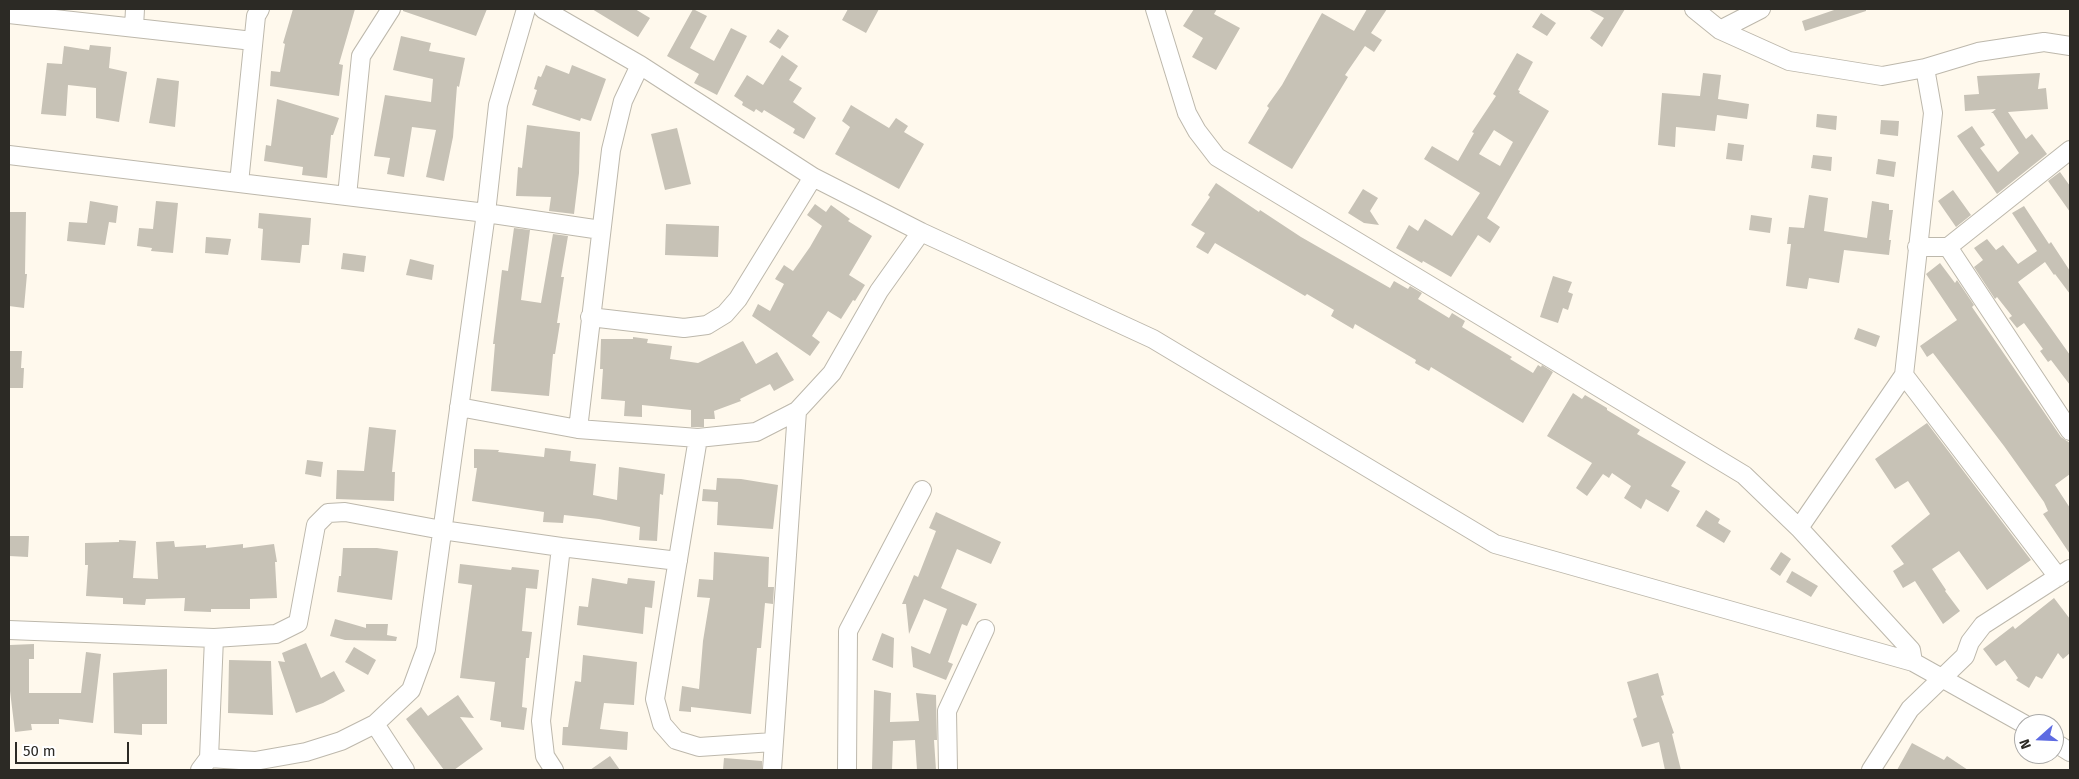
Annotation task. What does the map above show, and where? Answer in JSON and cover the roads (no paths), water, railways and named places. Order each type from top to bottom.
[{"type":"street","points":[[134,27],[135,9]]},
{"type":"street","points":[[239,183],[256,16],[260,9]]},
{"type":"street","points":[[347,196],[362,56],[391,9]]},
{"type":"street","points":[[214,638],[204,764],[255,761],[306,752],[341,740],[375,724],[411,690],[426,649],[486,212],[498,104],[526,9]]},
{"type":"street","points":[[543,9],[640,66],[812,177],[921,232],[1153,339],[1495,544],[1912,662],[2014,718]]},
{"type":"street","points":[[1155,9],[1187,114],[1217,158],[1744,475],[1799,528],[1911,650],[1912,662]]},
{"type":"street","points":[[1694,9],[1720,30],[1788,61],[1882,76],[1925,68],[1978,52],[2044,42],[2070,45]]},
{"type":"street","points":[[1720,30],[1760,9]]},
{"type":"street","points":[[9,14],[253,41]]},
{"type":"street","points":[[578,429],[611,150],[622,101],[640,66]]},
{"type":"street","points":[[1799,528],[1904,375],[1933,113],[1925,68]]},
{"type":"street","points":[[9,155],[486,212],[601,230]]},
{"type":"street","points":[[1917,247],[1948,247],[2068,155]]},
{"type":"street","points":[[590,316],[684,328],[707,324],[719,317],[738,299],[812,177]]},
{"type":"street","points":[[459,406],[578,429],[698,438],[756,432],[797,411],[832,373],[879,291],[921,232]]},
{"type":"street","points":[[1948,247],[2070,431]]},
{"type":"street","points":[[1871,770],[1910,709],[1965,656],[1970,642],[1982,625],[2064,573],[1904,375]]},
{"type":"street","points":[[772,770],[797,411]]},
{"type":"street","points":[[698,438],[655,699],[662,724],[676,740],[699,747],[773,742]]},
{"type":"street","points":[[847,770],[848,631],[922,490]]},
{"type":"street","points":[[9,630],[214,638],[276,634],[298,623],[316,525],[328,513],[345,512],[442,530],[561,548],[678,561]]},
{"type":"street","points":[[554,770],[545,756],[541,721],[561,548]]},
{"type":"street","points":[[948,770],[947,711],[985,629]]},
{"type":"street","points":[[375,724],[405,770]]}]
